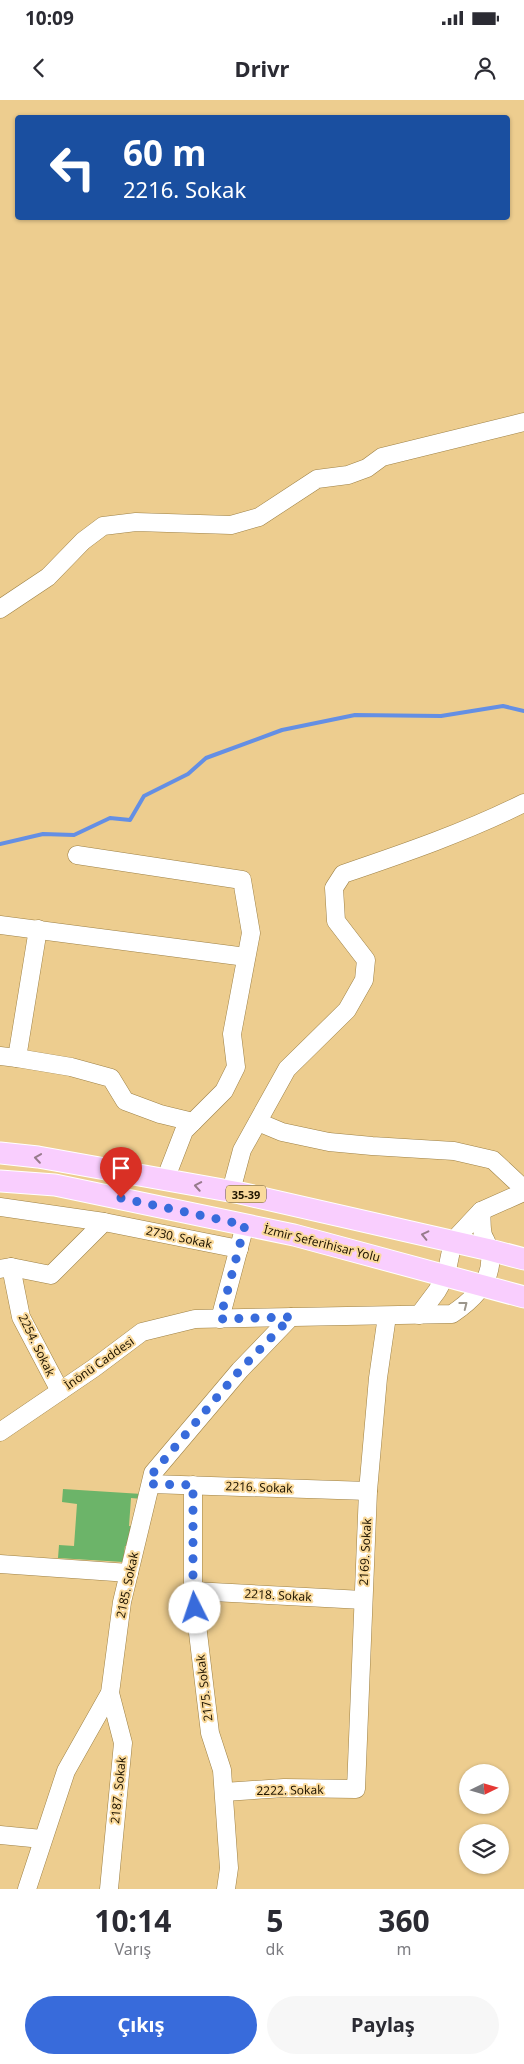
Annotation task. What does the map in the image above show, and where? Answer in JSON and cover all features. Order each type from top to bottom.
[{"type":"main road","name":"35-39","points":[[0,1153],[38,1157],[231,1191],[524,1259]]},
{"type":"main road","name":"İzmir Seferihisar Yolu","points":[[0,1181],[55,1185],[294,1235],[524,1297]]},
{"type":"street","points":[[0,609],[48,577],[84,541],[103,526],[136,522],[231,525],[259,518],[317,478],[348,475],[367,468],[382,457],[524,422]]},
{"type":"street","points":[[231,1191],[242,1150],[288,1069],[347,1010],[364,980],[366,960],[336,921],[334,888],[343,874],[438,841],[490,820],[524,803]]},
{"type":"street","points":[[77,855],[242,880],[251,933],[232,1034],[236,1066],[224,1091],[184,1131],[165,1180]]},
{"type":"street","points":[[0,924],[246,957]]},
{"type":"street","points":[[38,929],[9,1057],[71,1067],[111,1078],[125,1101],[160,1114],[193,1122]]},
{"type":"street","points":[[258,1122],[282,1132],[329,1142],[454,1151],[493,1160],[524,1190],[481,1211],[453,1241],[446,1275],[419,1315]]},
{"type":"street","name":"2730. Sokak","points":[[0,1207],[104,1222],[239,1250]]},
{"type":"street","points":[[481,1211],[482,1233],[490,1250],[490,1269],[483,1285]]},
{"type":"street","points":[[5,1268],[51,1275],[104,1222]]},
{"type":"street","points":[[220,1319],[245,1225]]},
{"type":"street","name":"2254. Sokak","points":[[5,1268],[21,1317],[60,1391]]},
{"type":"street","name":"İnönü Caddesi","points":[[0,1432],[142,1332],[196,1319],[452,1314],[468,1303],[483,1285]]},
{"type":"street","name":"2169. Sokak","points":[[356,1789],[368,1491],[378,1378],[387,1316]]},
{"type":"street","name":"2185. Sokak","points":[[27,1889],[66,1771],[110,1693],[122,1602],[153,1473],[240,1370],[291,1317]]},
{"type":"street","name":"2216. Sokak","points":[[150,1484],[368,1491]]},
{"type":"street","name":"2175. Sokak","points":[[193,1485],[193,1591],[210,1733],[222,1770],[229,1868],[226,1889]]},
{"type":"street","points":[[0,1564],[129,1573]]},
{"type":"street","name":"2218. Sokak","points":[[193,1591],[363,1600]]},
{"type":"street","name":"2187. Sokak","points":[[109,1889],[123,1743],[110,1693]]},
{"type":"street","name":"2222. Sokak","points":[[224,1792],[284,1788],[356,1789]]},
{"type":"street","points":[[0,1835],[42,1839]]},
{"type":"green space","points":[[63,1489],[142,1494],[142,1499],[131,1498],[129,1526],[137,1527],[136,1546],[125,1546],[123,1562],[58,1558],[59,1545],[74,1546],[77,1504],[62,1502]]},
{"type":"waterway","points":[[0,844],[43,834],[74,835],[110,818],[130,820],[144,796],[188,774],[206,758],[282,730],[355,715],[441,716],[503,706],[524,711]]},
{"type":"route","points":[[121,1198],[245,1225],[220,1319],[291,1317],[240,1370],[153,1473],[150,1484],[193,1485],[193,1591],[195,1608]]}]
